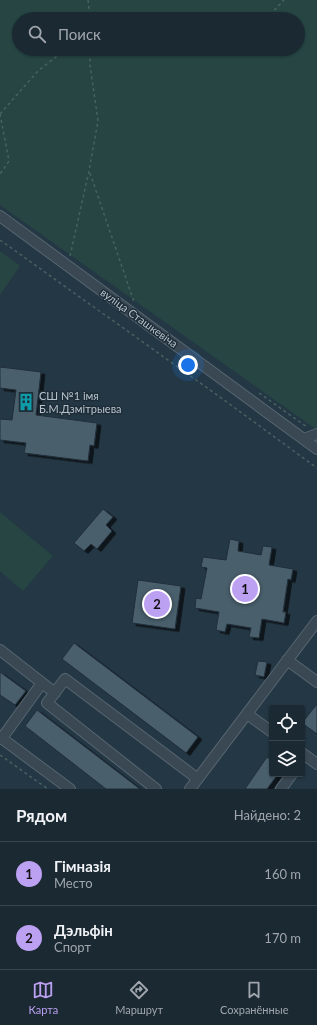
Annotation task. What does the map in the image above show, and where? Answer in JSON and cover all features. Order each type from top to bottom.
[{"type":"street","name":"вуліца Сташкевіча","points":[[0,216],[317,448]]},
{"type":"street","points":[[304,439],[317,434]]},
{"type":"street","points":[[190,789],[317,621]]},
{"type":"street","points":[[0,650],[55,693]]},
{"type":"street","points":[[287,660],[317,682]]},
{"type":"street","points":[[156,789],[47,704],[65,679],[198,779]]},
{"type":"street","points":[[42,683],[1,737],[70,789]]},
{"type":"street","points":[[246,714],[269,730]]},
{"type":"street","points":[[305,757],[317,764]]},
{"type":"street","points":[[281,789],[290,777]]},
{"type":"path","points":[[88,0],[89,12]]},
{"type":"path","points":[[273,12],[284,0]]},
{"type":"path","points":[[0,174],[9,161],[0,114],[38,71],[57,56]]},
{"type":"path","points":[[69,259],[90,171],[98,121],[90,56]]},
{"type":"path","points":[[90,171],[135,305]]},
{"type":"path","points":[[0,240],[317,468]]},
{"type":"path","points":[[0,755],[48,789]]},
{"type":"green space","points":[[0,0],[317,0],[317,430],[0,205]]},
{"type":"green space","points":[[0,251],[20,266],[0,295]]},
{"type":"green space","points":[[0,512],[53,556],[23,591],[0,571]]},
{"type":"building","name":"СШ №1 імя Б.М.Дзмітрыева","points":[[0,367],[41,372],[36,415],[97,423],[94,446],[90,445],[88,461],[24,453],[26,443],[0,440],[0,419],[12,420],[16,390],[0,388]]},
{"type":"building","points":[[103,509],[113,517],[106,525],[112,531],[97,549],[91,544],[84,551],[74,543]]},
{"type":"building","points":[[230,539],[239,541],[238,551],[261,555],[263,546],[272,547],[269,565],[293,569],[291,580],[288,579],[283,612],[286,612],[284,623],[262,619],[259,638],[249,637],[251,628],[227,624],[225,632],[216,630],[219,612],[195,608],[196,598],[201,599],[207,568],[201,567],[203,557],[226,560]]},
{"type":"building","points":[[138,580],[181,586],[175,629],[132,623]]},
{"type":"building","points":[[74,643],[198,737],[186,753],[62,659]]},
{"type":"building","points":[[258,661],[267,662],[264,677],[255,675]]},
{"type":"building","points":[[0,672],[26,691],[15,705],[0,695]]},
{"type":"building","points":[[317,704],[317,734],[305,725],[305,719]]},
{"type":"building","points":[[37,710],[140,789],[106,789],[25,726]]},
{"type":"building","points":[[267,757],[269,759],[269,777],[276,777],[267,789],[245,789]]},
{"type":"place","name":"СШ №1 імя Б.М.Дзмітрыева","points":[[26,402]]},
{"type":"place","name":"Гімназія","points":[[245,589]]},
{"type":"place","name":"Дэльфін","points":[[157,604]]}]
